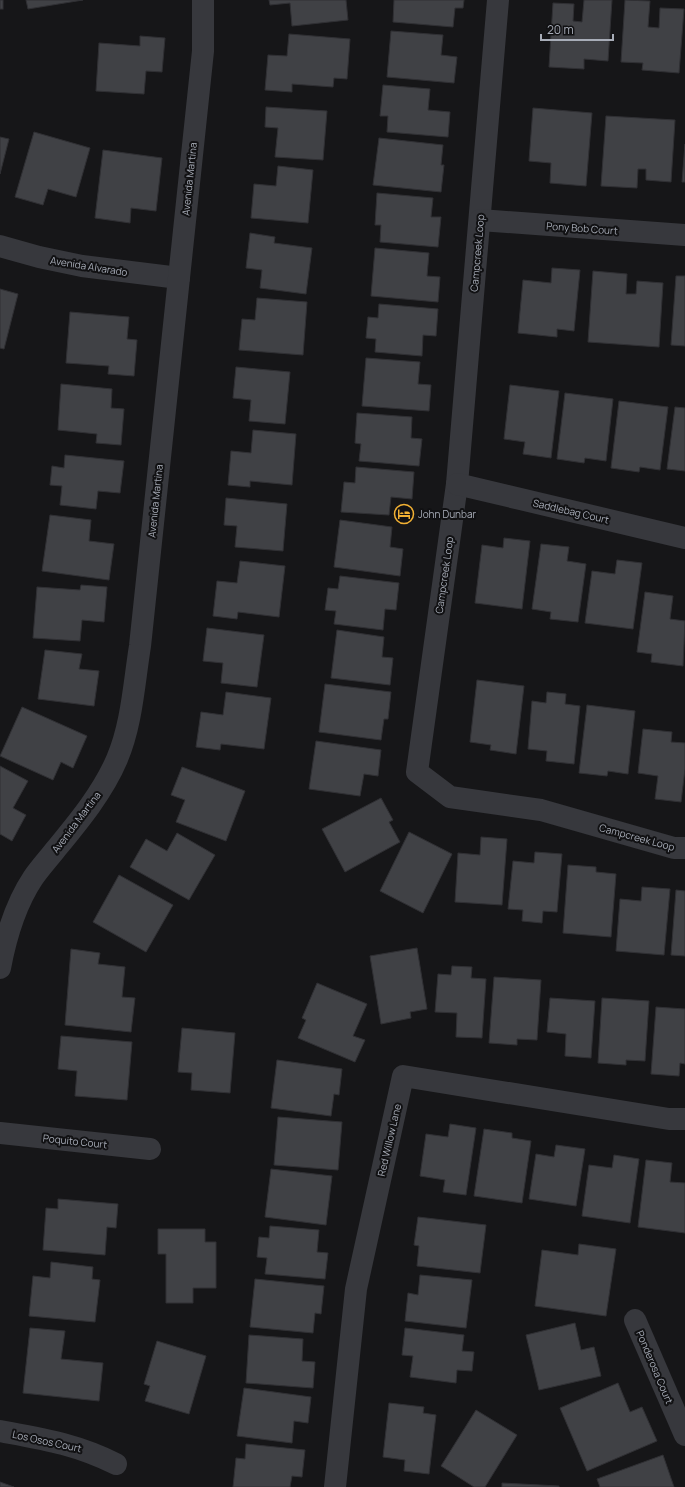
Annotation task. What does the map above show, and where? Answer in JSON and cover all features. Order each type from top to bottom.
[{"type":"street","name":"Avenida Martina","points":[[0,968],[6,939],[18,906],[34,877],[81,818],[102,788],[117,758],[127,726],[140,638],[203,51],[203,0]]},
{"type":"street","name":"Campcreek Loop","points":[[498,0],[457,484],[417,772],[450,797],[541,810],[674,848],[685,848]]},
{"type":"street","name":"Pony Bob Court","points":[[480,220],[685,235]]},
{"type":"street","name":"Avenida Alvarado","points":[[0,246],[39,257],[82,266],[179,278]]},
{"type":"street","name":"Saddlebag Court","points":[[457,484],[685,538]]},
{"type":"street","name":"Red Willow Lane","points":[[335,1487],[356,1289],[403,1076],[669,1119],[685,1119]]},
{"type":"street","name":"Poquito Court","points":[[0,1133],[150,1149]]},
{"type":"street","name":"Ponderosa Court","points":[[635,1320],[685,1435]]},
{"type":"street","name":"Los Osos Court","points":[[0,1431],[59,1442],[91,1451],[116,1464]]},
{"type":"building","points":[[0,0],[3,0],[3,9],[0,9]]},
{"type":"building","points":[[26,0],[83,0],[28,9]]},
{"type":"building","points":[[269,0],[346,0],[348,20],[292,26],[290,3],[270,5]]},
{"type":"building","points":[[394,0],[464,0],[463,8],[455,8],[453,27],[393,22]]},
{"type":"building","points":[[584,0],[612,0],[608,61],[584,59],[584,69],[549,67],[553,3],[574,4],[573,21],[582,22]]},
{"type":"building","points":[[625,0],[650,1],[648,27],[659,28],[660,8],[684,9],[679,73],[642,70],[643,63],[621,62]]},
{"type":"building","points":[[391,31],[443,35],[441,55],[457,57],[454,83],[387,77]]},
{"type":"building","points":[[289,34],[350,39],[347,79],[334,78],[333,87],[292,84],[292,92],[265,90],[268,55],[287,56]]},
{"type":"building","points":[[140,36],[165,38],[162,72],[146,71],[144,94],[96,91],[99,43],[140,46]]},
{"type":"building","points":[[383,85],[430,89],[428,110],[450,112],[448,137],[387,132],[388,116],[380,116]]},
{"type":"building","points":[[266,107],[327,111],[323,160],[275,157],[278,128],[265,127]]},
{"type":"building","points":[[533,108],[592,113],[586,186],[550,183],[551,163],[529,161]]},
{"type":"building","points":[[606,116],[675,120],[671,182],[646,180],[646,169],[638,169],[637,188],[601,186]]},
{"type":"building","points":[[34,132],[90,148],[76,197],[48,189],[43,205],[15,197]]},
{"type":"building","points":[[0,137],[9,139],[0,174]]},
{"type":"building","points":[[379,138],[443,145],[441,165],[444,165],[441,192],[373,185]]},
{"type":"building","points":[[685,144],[685,182],[682,182]]},
{"type":"building","points":[[103,150],[162,158],[156,211],[131,208],[130,223],[95,218]]},
{"type":"building","points":[[278,166],[313,170],[308,223],[251,218],[254,184],[276,186]]},
{"type":"building","points":[[377,193],[433,198],[431,217],[441,217],[438,247],[380,242],[381,225],[375,225]]},
{"type":"building","points":[[250,233],[275,237],[274,243],[312,248],[306,294],[260,288],[262,270],[246,268]]},
{"type":"building","points":[[375,248],[429,253],[427,276],[440,277],[438,302],[371,296]]},
{"type":"building","points":[[552,268],[580,270],[574,331],[557,329],[557,337],[518,333],[523,280],[551,283]]},
{"type":"building","points":[[593,271],[627,274],[626,294],[636,294],[637,281],[663,283],[659,347],[588,342]]},
{"type":"building","points":[[676,276],[685,276],[685,346],[671,345]]},
{"type":"building","points":[[0,289],[18,294],[4,349],[0,348]]},
{"type":"building","points":[[257,298],[307,302],[303,355],[239,350],[242,319],[255,320]]},
{"type":"building","points":[[379,304],[438,309],[436,336],[423,335],[422,356],[375,352],[376,339],[366,338],[368,317],[378,318]]},
{"type":"building","points":[[70,312],[129,317],[127,339],[137,340],[134,376],[108,374],[109,366],[66,363]]},
{"type":"building","points":[[366,358],[420,362],[418,384],[431,385],[429,411],[362,406]]},
{"type":"building","points":[[236,367],[290,372],[285,424],[249,421],[251,400],[233,398]]},
{"type":"building","points":[[61,384],[112,389],[111,408],[124,409],[121,445],[96,443],[97,434],[58,430]]},
{"type":"building","points":[[510,385],[559,391],[551,458],[523,454],[525,442],[504,439]]},
{"type":"building","points":[[565,393],[613,399],[606,461],[585,458],[584,463],[557,459]]},
{"type":"building","points":[[619,401],[668,407],[660,470],[640,467],[639,472],[611,468]]},
{"type":"building","points":[[675,407],[685,408],[685,471],[667,469]]},
{"type":"building","points":[[357,413],[412,417],[411,438],[422,439],[419,466],[359,461],[361,444],[355,443]]},
{"type":"building","points":[[253,430],[296,434],[292,485],[250,481],[250,487],[228,485],[231,451],[251,453]]},
{"type":"building","points":[[65,455],[124,461],[120,493],[98,491],[96,509],[60,505],[62,486],[50,485],[52,466],[64,468]]},
{"type":"building","points":[[356,467],[414,472],[412,499],[391,497],[389,515],[341,512],[344,482],[355,483]]},
{"type":"building","points":[[226,498],[287,504],[283,551],[235,547],[237,526],[224,525]]},
{"type":"building","points":[[50,515],[91,520],[89,541],[114,544],[109,580],[42,571]]},
{"type":"building","points":[[340,520],[392,527],[390,547],[403,549],[400,576],[334,567]]},
{"type":"building","points":[[504,538],[530,541],[522,609],[475,603],[482,545],[503,548]]},
{"type":"building","points":[[541,544],[569,547],[567,561],[586,564],[578,622],[550,619],[551,612],[532,609]]},
{"type":"building","points":[[617,560],[642,563],[633,629],[585,623],[592,571],[615,574]]},
{"type":"building","points":[[240,561],[285,566],[279,617],[238,612],[237,619],[213,616],[217,581],[237,583]]},
{"type":"building","points":[[340,576],[399,583],[396,610],[385,609],[383,630],[334,624],[336,611],[325,610],[328,588],[338,589]]},
{"type":"building","points":[[81,585],[107,587],[104,622],[82,620],[80,641],[33,638],[37,587],[80,590]]},
{"type":"building","points":[[645,592],[673,596],[670,619],[685,621],[683,666],[651,662],[652,654],[637,652]]},
{"type":"building","points":[[207,628],[264,635],[257,687],[221,683],[223,663],[203,661]]},
{"type":"building","points":[[337,630],[384,637],[382,657],[393,658],[390,685],[331,678]]},
{"type":"building","points":[[45,650],[82,654],[79,669],[99,671],[94,706],[38,699]]},
{"type":"building","points":[[477,680],[524,686],[516,754],[490,750],[491,745],[470,742]]},
{"type":"building","points":[[325,684],[391,692],[388,719],[384,719],[381,740],[319,732]]},
{"type":"building","points":[[226,692],[271,698],[264,749],[221,744],[220,750],[196,747],[201,712],[223,715]]},
{"type":"building","points":[[547,692],[566,694],[565,704],[580,706],[574,764],[546,761],[547,751],[528,749],[532,701],[546,703]]},
{"type":"building","points":[[587,705],[635,711],[628,774],[608,771],[607,776],[579,773]]},
{"type":"building","points":[[22,707],[87,736],[73,768],[61,762],[53,780],[0,756]]},
{"type":"building","points":[[643,729],[672,732],[671,742],[685,743],[685,769],[681,802],[655,799],[658,776],[638,773]]},
{"type":"building","points":[[316,741],[381,750],[378,776],[364,774],[360,796],[309,789]]},
{"type":"building","points":[[0,766],[28,781],[13,808],[26,815],[12,841],[0,834]]},
{"type":"building","points":[[182,767],[245,791],[226,841],[176,822],[185,800],[171,795]]},
{"type":"building","points":[[381,798],[393,820],[389,822],[400,842],[345,872],[322,829]]},
{"type":"building","points":[[409,832],[452,854],[423,913],[380,891]]},
{"type":"building","points":[[177,833],[215,855],[189,900],[130,867],[146,839],[167,851]]},
{"type":"building","points":[[481,837],[507,839],[502,905],[455,902],[458,853],[480,855]]},
{"type":"building","points":[[535,852],[562,854],[557,912],[543,911],[542,923],[522,921],[523,910],[508,909],[513,861],[534,863]]},
{"type":"building","points":[[568,865],[596,867],[596,872],[616,874],[611,937],[563,933]]},
{"type":"building","points":[[119,875],[173,905],[146,952],[93,922]]},
{"type":"building","points":[[642,887],[670,889],[664,955],[616,951],[620,899],[641,901]]},
{"type":"building","points":[[676,890],[685,891],[685,956],[671,955]]},
{"type":"building","points":[[417,948],[427,1009],[410,1012],[411,1018],[381,1024],[370,956]]},
{"type":"building","points":[[71,949],[100,953],[98,964],[125,967],[122,997],[135,998],[131,1032],[65,1025]]},
{"type":"building","points":[[452,966],[472,967],[471,978],[486,979],[482,1038],[456,1037],[457,1013],[435,1012],[438,974],[451,975]]},
{"type":"building","points":[[494,977],[541,980],[537,1040],[517,1039],[517,1045],[489,1043]]},
{"type":"building","points":[[317,983],[367,1004],[353,1036],[365,1040],[355,1062],[298,1038],[306,1020],[302,1018]]},
{"type":"building","points":[[550,998],[595,1001],[591,1058],[565,1056],[566,1034],[547,1032]]},
{"type":"building","points":[[602,998],[649,1001],[645,1061],[626,1060],[626,1065],[598,1063]]},
{"type":"building","points":[[656,1007],[685,1009],[685,1064],[680,1063],[679,1076],[651,1074]]},
{"type":"building","points":[[182,1028],[235,1033],[230,1093],[191,1090],[192,1073],[178,1072]]},
{"type":"building","points":[[61,1036],[132,1042],[127,1100],[75,1096],[77,1071],[58,1069]]},
{"type":"building","points":[[277,1060],[342,1069],[339,1095],[334,1094],[331,1116],[271,1108]]},
{"type":"building","points":[[278,1117],[342,1122],[338,1170],[274,1165]]},
{"type":"building","points":[[450,1124],[476,1128],[466,1195],[443,1192],[445,1180],[420,1176],[426,1134],[448,1137]]},
{"type":"building","points":[[484,1129],[512,1133],[512,1138],[531,1141],[522,1203],[474,1196]]},
{"type":"building","points":[[556,1145],[585,1149],[576,1206],[529,1199],[536,1154],[554,1157]]},
{"type":"building","points":[[614,1155],[639,1159],[630,1223],[582,1216],[589,1165],[612,1168]]},
{"type":"building","points":[[646,1160],[672,1163],[670,1182],[685,1183],[685,1233],[638,1227]]},
{"type":"building","points":[[271,1169],[332,1176],[326,1225],[265,1217]]},
{"type":"building","points":[[58,1199],[118,1204],[116,1228],[107,1227],[105,1255],[43,1250],[46,1208],[58,1209]]},
{"type":"building","points":[[418,1217],[486,1225],[480,1273],[417,1266],[419,1246],[414,1245]]},
{"type":"building","points":[[270,1226],[319,1230],[317,1252],[328,1253],[325,1279],[265,1274],[267,1258],[257,1257],[259,1237],[269,1238]]},
{"type":"building","points":[[158,1229],[205,1229],[205,1242],[216,1242],[216,1288],[193,1288],[193,1303],[166,1303],[166,1254],[158,1254]]},
{"type":"building","points":[[579,1244],[616,1249],[606,1316],[535,1306],[542,1250],[578,1255]]},
{"type":"building","points":[[51,1262],[93,1267],[92,1279],[100,1280],[95,1322],[29,1316],[33,1276],[50,1278]]},
{"type":"building","points":[[420,1275],[472,1280],[466,1328],[405,1321],[408,1293],[418,1295]]},
{"type":"building","points":[[255,1279],[324,1286],[321,1314],[315,1313],[313,1333],[250,1327]]},
{"type":"building","points":[[575,1323],[581,1350],[594,1347],[601,1376],[539,1390],[526,1335]]},
{"type":"building","points":[[30,1328],[65,1331],[61,1359],[103,1363],[99,1401],[23,1393]]},
{"type":"building","points":[[405,1328],[464,1335],[462,1351],[474,1352],[472,1371],[457,1370],[456,1383],[410,1377],[413,1356],[402,1355]]},
{"type":"building","points":[[249,1335],[303,1339],[302,1361],[315,1362],[313,1388],[246,1383]]},
{"type":"building","points":[[157,1341],[206,1356],[189,1414],[145,1401],[150,1386],[144,1384]]},
{"type":"building","points":[[618,1383],[630,1412],[642,1407],[657,1441],[587,1471],[560,1408]]},
{"type":"building","points":[[244,1388],[311,1397],[308,1423],[294,1421],[292,1443],[237,1436]]},
{"type":"building","points":[[389,1403],[424,1407],[423,1413],[436,1415],[429,1474],[404,1471],[405,1460],[383,1457]]},
{"type":"building","points":[[476,1410],[517,1435],[485,1487],[474,1487],[441,1466]]},
{"type":"building","points":[[246,1444],[305,1450],[302,1477],[292,1476],[290,1487],[233,1487],[236,1458],[245,1459]]},
{"type":"building","points":[[663,1455],[674,1487],[600,1487],[597,1479]]},
{"type":"building","points":[[0,1482],[14,1487],[0,1487]]},
{"type":"building","points":[[502,1483],[559,1486],[559,1487],[502,1487]]},
{"type":"place","name":"John Dunbar","points":[[404,514]]}]
